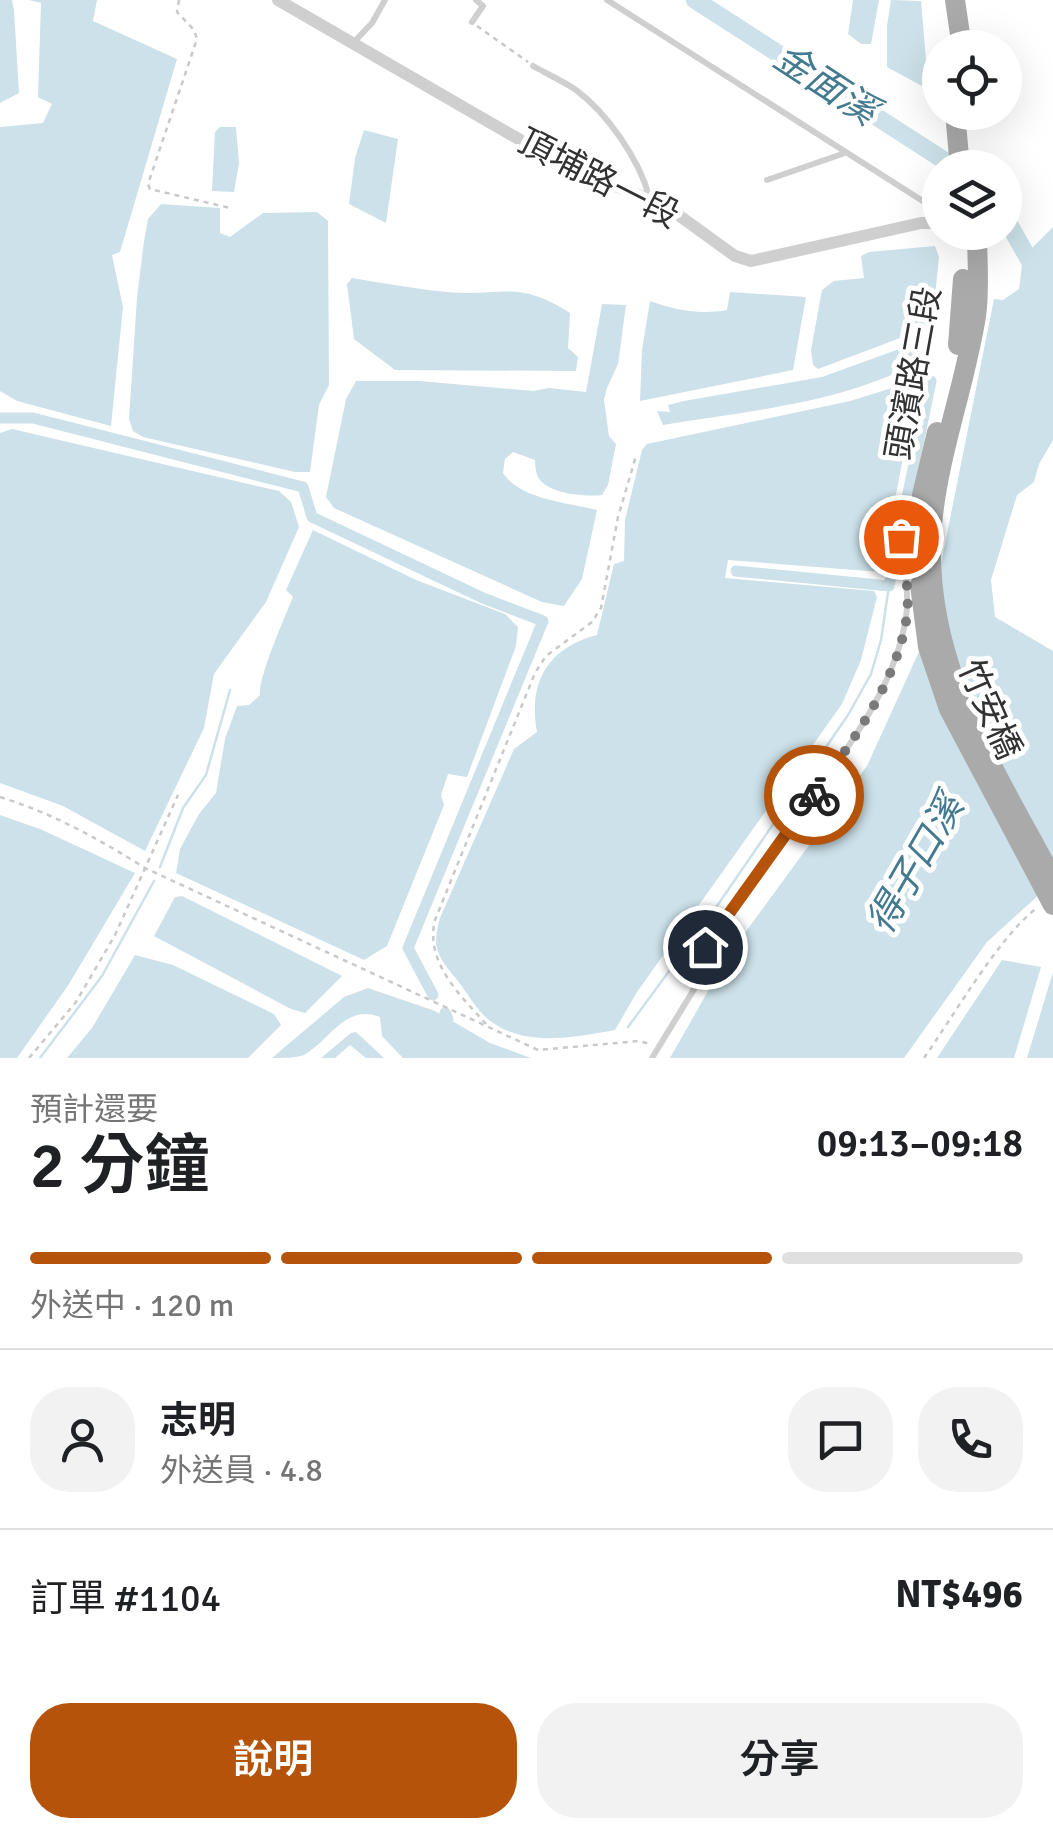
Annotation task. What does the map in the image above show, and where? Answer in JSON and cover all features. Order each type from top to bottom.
[{"type":"main road","points":[[942,0],[946,30]]},
{"type":"main road","points":[[955,0],[959,30]]},
{"type":"main road","name":"頭濱路三段","points":[[926,585],[925,522],[958,343],[964,250]]},
{"type":"main road","name":"頭濱路三段","points":[[925,522],[976,314],[977,250]]},
{"type":"main road","name":"竹安橋","points":[[926,585],[944,657],[962,705],[1053,879]]},
{"type":"main road","name":"竹安橋","points":[[926,585],[928,646],[949,709],[1046,906]]},
{"type":"street","name":"頂埔路一段","points":[[278,0],[567,167],[666,206],[735,256],[751,261],[922,223]]},
{"type":"lane","points":[[354,43],[372,24],[385,0]]},
{"type":"lane","points":[[472,22],[483,6],[476,0]]},
{"type":"lane","points":[[606,0],[922,201]]},
{"type":"lane","points":[[533,66],[578,92],[611,127],[644,179],[650,202]]},
{"type":"lane","points":[[767,180],[846,152]]},
{"type":"lane","points":[[652,1058],[708,968],[705,947],[824,780],[893,669],[907,616],[903,526],[925,522]]},
{"type":"path","points":[[179,0],[178,12],[197,38],[148,184],[150,189],[230,208]]},
{"type":"path","points":[[472,22],[533,66]]},
{"type":"path","points":[[490,1029],[460,995],[434,955],[431,938],[435,920],[535,673],[546,656],[592,622],[601,608],[618,517],[636,456]]},
{"type":"path","points":[[29,1058],[76,1002],[115,934],[178,795]]},
{"type":"path","points":[[0,797],[30,806],[100,840],[145,868],[538,1050],[639,1041],[660,1046]]},
{"type":"path","points":[[924,1058],[1004,943],[1026,916],[1046,906]]},
{"type":"water","points":[[0,0],[12,0],[19,93],[0,103]]},
{"type":"water","points":[[29,0],[97,0],[93,21],[177,59],[120,252],[112,255],[123,307],[111,426],[17,401],[0,391],[0,127],[43,123],[52,104],[38,97],[41,3]]},
{"type":"water","points":[[853,0],[879,0],[871,44],[861,44],[848,34]]},
{"type":"water","points":[[891,0],[921,1],[922,86],[887,67]]},
{"type":"water","points":[[220,127],[236,127],[239,163],[234,192],[212,191],[215,132]]},
{"type":"water","points":[[364,130],[398,139],[386,223],[349,204],[355,158]]},
{"type":"water","points":[[161,204],[220,208],[220,233],[230,237],[263,213],[317,212],[328,221],[329,385],[319,405],[310,472],[295,472],[143,437],[133,431],[129,419],[144,241],[148,219]]},
{"type":"water","name":"得子口溪","points":[[1053,227],[1053,440],[1034,482],[1017,495],[991,580],[995,617],[1053,651],[1053,882],[987,942],[904,1058],[670,1058],[728,956],[867,766],[927,634],[994,299],[1003,300],[1019,289],[1023,257]]},
{"type":"water","points":[[922,247],[936,250],[932,326],[818,369],[813,365],[811,350],[822,290],[834,281],[864,278],[861,256]]},
{"type":"water","points":[[352,278],[447,292],[536,296],[570,313],[568,348],[578,357],[576,371],[395,370],[354,339],[347,284]]},
{"type":"water","points":[[730,292],[806,297],[793,370],[640,401],[642,350],[650,301],[688,311],[727,310]]},
{"type":"water","points":[[602,304],[626,305],[618,364],[604,400],[609,436],[616,444],[608,485],[602,495],[558,491],[538,477],[535,460],[513,452],[505,459],[503,473],[532,494],[597,510],[582,579],[564,606],[542,602],[334,508],[326,497],[346,399],[356,381],[419,381],[586,392]]},
{"type":"water","points":[[924,340],[934,343],[931,355],[868,384],[835,394],[663,425],[657,411],[670,412],[668,405],[684,401],[822,377]]},
{"type":"water","points":[[918,380],[881,572],[728,560],[725,578],[874,591],[877,597],[861,660],[842,704],[637,992],[615,1030],[537,1038],[493,1023],[441,959],[436,945],[440,918],[514,749],[537,732],[536,698],[545,670],[565,649],[597,635],[614,564],[624,561],[625,520],[642,450],[647,444],[850,401]]},
{"type":"water","points":[[12,429],[279,491],[291,502],[299,527],[266,602],[214,674],[204,728],[145,851],[63,806],[0,783],[0,433]]},
{"type":"water","points":[[313,530],[416,580],[505,614],[518,627],[516,646],[467,777],[448,774],[441,795],[444,805],[387,946],[364,960],[176,873],[180,849],[216,793],[225,739],[237,706],[249,705],[260,695],[267,661],[293,597],[286,590]]},
{"type":"water","points":[[0,815],[135,873],[69,984],[17,1058],[0,1058]]},
{"type":"water","points":[[182,896],[342,976],[305,1013],[291,1009],[154,936],[175,897]]},
{"type":"water","points":[[135,955],[173,965],[274,1014],[281,1025],[248,1058],[67,1058],[92,1028]]},
{"type":"water","points":[[1002,960],[1041,967],[1014,1058],[937,1058]]},
{"type":"water","points":[[1053,972],[1053,1058],[1027,1058]]},
{"type":"water","points":[[368,988],[435,1011],[490,1043],[531,1058],[403,1058],[382,1036],[380,1017],[368,1014],[348,1019],[304,1055],[272,1058],[344,997]]},
{"type":"water","points":[[356,1032],[384,1058],[366,1058],[350,1045],[335,1058],[321,1058],[351,1033]]},
{"type":"waterway","name":"金面溪","points":[[695,0],[928,150]]},
{"type":"waterway","name":"金面溪","points":[[1022,247],[1036,272]]},
{"type":"waterway","points":[[736,571],[889,586],[931,381]]},
{"type":"waterway","points":[[0,418],[33,418],[303,487],[312,517],[483,598],[543,621],[408,948],[433,995]]},
{"type":"waterway","points":[[628,1027],[717,906],[848,715],[871,674],[889,586]]},
{"type":"waterway","points":[[160,867],[183,808],[206,775],[230,690]]},
{"type":"waterway","points":[[40,1058],[102,976],[154,881]]},
{"type":"waterway","points":[[445,1013],[448,1019]]},
{"type":"way so far","points":[[814,795],[893,669],[907,616],[901,537]]},
{"type":"route","points":[[705,947],[814,795]]}]
